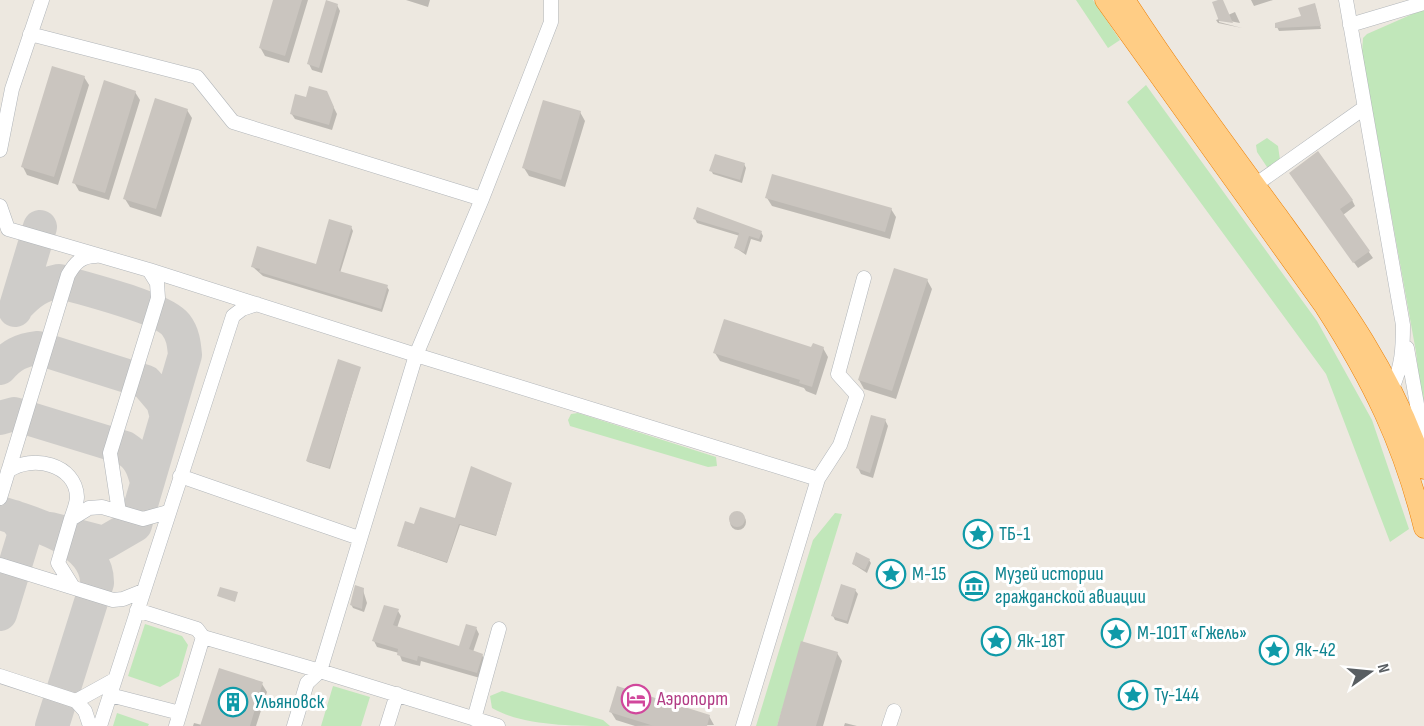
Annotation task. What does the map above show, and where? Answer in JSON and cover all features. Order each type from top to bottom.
[{"type":"highway","points":[[1105,0],[1385,392],[1424,528]]},
{"type":"highway","points":[[1125,0],[1163,58],[1334,293],[1424,469]]},
{"type":"street","points":[[0,150],[6,86],[30,34],[42,0]]},
{"type":"street","points":[[294,726],[307,683],[320,671],[416,355],[482,199],[551,22],[551,0]]},
{"type":"street","points":[[1346,0],[1424,444]]},
{"type":"street","points":[[1350,25],[1424,3]]},
{"type":"street","points":[[30,34],[197,77],[233,122],[482,199]]},
{"type":"street","points":[[1255,185],[1364,108]]},
{"type":"street","points":[[0,206],[8,229],[36,240],[101,255],[818,479]]},
{"type":"street","points":[[0,498],[68,275],[75,263],[87,256],[101,255]]},
{"type":"street","points":[[118,505],[110,453],[158,298],[157,283],[149,270]]},
{"type":"street","points":[[744,726],[818,479],[840,445],[856,395],[838,374],[864,278]]},
{"type":"street","points":[[100,726],[233,316],[242,309],[257,304]]},
{"type":"street","points":[[1385,392],[1400,372],[1403,325]]},
{"type":"street","points":[[20,433],[28,455],[64,471],[73,483],[77,497],[58,563],[49,570],[32,574]]},
{"type":"street","points":[[8,471],[18,464],[40,462]]},
{"type":"street","points":[[180,476],[359,538]]},
{"type":"street","points":[[71,519],[89,508],[118,505],[143,519],[157,546]]},
{"type":"street","points":[[143,519],[168,512]]},
{"type":"street","points":[[58,563],[73,587]]},
{"type":"street","points":[[1,565],[113,600],[123,599],[143,591]]},
{"type":"street","points":[[113,600],[128,614],[135,617],[197,629],[203,637],[498,726]]},
{"type":"street","points":[[474,718],[499,629]]},
{"type":"street","points":[[110,694],[178,719],[203,637]]},
{"type":"street","points":[[0,676],[76,700],[85,711],[90,726]]},
{"type":"street","points":[[76,700],[114,680]]},
{"type":"street","points":[[387,726],[396,694]]},
{"type":"street","points":[[889,726],[894,711]]},
{"type":"green space","points":[[1076,0],[1093,0],[1120,40],[1108,48]]},
{"type":"green space","points":[[1424,9],[1424,422],[1416,352],[1362,52],[1363,38],[1367,34]]},
{"type":"green space","points":[[1146,85],[1317,321],[1372,420],[1409,529],[1390,542],[1326,374],[1127,102]]},
{"type":"green space","points":[[1267,138],[1278,146],[1280,160],[1273,168],[1267,167],[1257,152],[1256,145]]},
{"type":"green space","points":[[578,413],[716,457],[717,466],[708,467],[570,426],[568,420],[571,414]]},
{"type":"green space","points":[[835,513],[842,514],[777,726],[756,726],[813,540]]},
{"type":"green space","points":[[145,624],[182,636],[188,645],[179,676],[160,687],[128,676]]},
{"type":"green space","points":[[333,686],[370,697],[361,726],[321,726]]},
{"type":"green space","points":[[502,691],[603,720],[610,726],[549,724],[504,714],[492,708],[490,696]]},
{"type":"green space","points":[[117,713],[149,724],[148,726],[113,726]]},
{"type":"building","points":[[273,0],[302,0],[285,56],[259,48]]},
{"type":"building","points":[[326,0],[338,4],[319,68],[307,64]]},
{"type":"building","points":[[1223,0],[1233,23],[1219,21],[1212,2]]},
{"type":"building","points":[[1315,3],[1321,26],[1275,28],[1275,23],[1301,16],[1298,8]]},
{"type":"building","points":[[52,66],[85,76],[54,177],[21,167]]},
{"type":"building","points":[[104,80],[136,91],[105,193],[72,183]]},
{"type":"building","points":[[309,86],[327,91],[334,107],[329,125],[290,114],[295,94],[306,97]]},
{"type":"building","points":[[155,98],[188,109],[156,209],[123,199]]},
{"type":"building","points":[[543,100],[581,111],[561,180],[522,168]]},
{"type":"building","points":[[1318,151],[1353,200],[1340,209],[1370,251],[1353,263],[1289,173]]},
{"type":"building","points":[[715,154],[745,163],[740,180],[709,171]]},
{"type":"building","points":[[772,174],[892,208],[885,232],[765,198]]},
{"type":"building","points":[[697,207],[762,231],[759,239],[749,236],[744,252],[734,248],[739,233],[693,219]]},
{"type":"building","points":[[329,219],[352,226],[339,271],[388,285],[381,309],[259,272],[260,269],[251,267],[257,246],[316,264]]},
{"type":"building","points":[[894,268],[928,279],[892,391],[858,380]]},
{"type":"building","points":[[724,319],[811,347],[813,343],[824,347],[812,387],[799,383],[800,380],[713,353]]},
{"type":"building","points":[[338,359],[361,367],[329,468],[306,461]]},
{"type":"building","points":[[871,415],[886,419],[870,473],[856,468]]},
{"type":"building","points":[[471,466],[512,483],[496,535],[459,524],[447,562],[397,546],[405,521],[414,524],[420,507],[455,518]]},
{"type":"building","points":[[734,511],[740,511],[745,519],[743,525],[734,527],[729,522],[729,516]]},
{"type":"building","points":[[856,552],[870,559],[865,570],[852,564]]},
{"type":"building","points":[[841,584],[856,589],[847,621],[831,616]]},
{"type":"building","points":[[355,585],[364,588],[362,609],[350,605]]},
{"type":"building","points":[[220,587],[238,592],[235,602],[217,596]]},
{"type":"building","points":[[384,605],[399,609],[393,625],[459,646],[466,624],[477,627],[469,649],[483,654],[477,673],[418,656],[417,661],[397,655],[398,649],[372,641]]},
{"type":"building","points":[[801,641],[838,652],[816,726],[777,726]]},
{"type":"building","name":"Ульяновск","points":[[219,668],[263,682],[250,726],[200,726]]},
{"type":"building","name":"Аэропорт","points":[[617,686],[710,715],[707,726],[654,726],[609,712]]},
{"type":"taxiway","points":[[15,310],[40,227]]},
{"type":"taxiway","points":[[17,306],[36,290],[59,281],[139,305],[168,318],[178,328],[184,347],[185,355],[135,525],[104,543],[50,529]]},
{"type":"taxiway","points":[[0,368],[17,354],[38,348],[146,382],[163,402],[167,417]]},
{"type":"taxiway","points":[[0,418],[14,414],[125,448],[140,462],[147,482]]},
{"type":"taxiway","points":[[0,513],[45,528],[61,536],[87,556],[94,568],[97,583],[52,726]]},
{"type":"taxiway","points":[[0,614],[24,536],[22,527],[14,517]]},
{"type":"place","name":"ТБ-1","points":[[978,534]]},
{"type":"place","name":"М-15","points":[[891,574]]},
{"type":"place","name":"Музей истории гражданской авиации","points":[[974,586]]},
{"type":"place","name":"М-101Т «Гжель»","points":[[1116,633]]},
{"type":"place","name":"Як-18Т","points":[[996,641]]},
{"type":"place","name":"Як-42","points":[[1274,650]]},
{"type":"place","name":"Ту-144","points":[[1133,695]]},
{"type":"place","name":"Аэропорт","points":[[636,699]]},
{"type":"place","name":"Ульяновск","points":[[233,702]]}]
